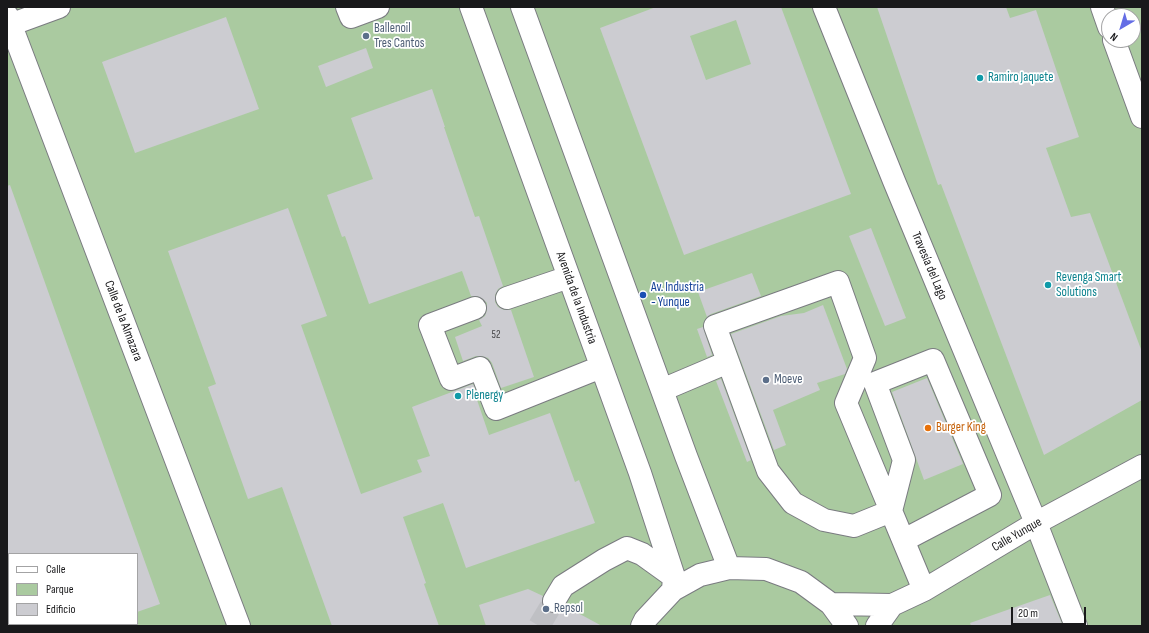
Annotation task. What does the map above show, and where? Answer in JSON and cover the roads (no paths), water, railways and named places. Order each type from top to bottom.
[{"type":"street","points":[[8,22],[59,7]]},
{"type":"street","points":[[347,7],[351,17],[378,7]]},
{"type":"street","name":"Avenida de la Industria","points":[[471,7],[640,473],[674,584]]},
{"type":"street","points":[[522,7],[662,390],[729,568]]},
{"type":"street","name":"Travesía del Lago","points":[[824,7],[894,181],[1036,523],[1076,626]]},
{"type":"street","name":"Calle de la Almazara","points":[[8,22],[240,626]]},
{"type":"street","points":[[1117,48],[1142,117]]},
{"type":"street","points":[[507,298],[569,277]]},
{"type":"street","points":[[891,511],[854,526],[824,520],[793,503],[768,471],[715,326],[838,282],[865,358],[846,403],[924,590]]},
{"type":"street","points":[[475,308],[430,325],[451,379],[488,366],[496,409],[601,367]]},
{"type":"street","points":[[891,511],[904,460],[875,384],[933,360],[990,495],[904,540]]},
{"type":"street","points":[[662,390],[728,362]]},
{"type":"street","name":"Calle Yunque","points":[[831,604],[892,605],[924,590],[1036,523],[1142,466]]},
{"type":"street","points":[[554,601],[563,586],[604,560],[627,548],[642,554],[674,584]]},
{"type":"street","points":[[642,626],[645,620],[674,584],[700,575],[729,568],[766,569],[801,582],[831,604],[848,626]]},
{"type":"street","name":"Calle Yunque","points":[[877,626],[892,605]]},
{"type":"tunnel","points":[[539,626],[554,601]]},
{"type":"place","name":"Ballenoil Tres Cantos","points":[[366,36]]},
{"type":"place","name":"Ramiro Jaquete","points":[[980,78]]},
{"type":"place","name":"Revenga Smart Solutions","points":[[1048,285]]},
{"type":"place","name":"Av. Industria - Yunque","points":[[643,295]]},
{"type":"place","name":"Moeve","points":[[766,380]]},
{"type":"place","name":"Plenergy","points":[[458,396]]},
{"type":"place","name":"Burger King","points":[[928,428]]},
{"type":"place","name":"Repsol","points":[[546,609]]}]
